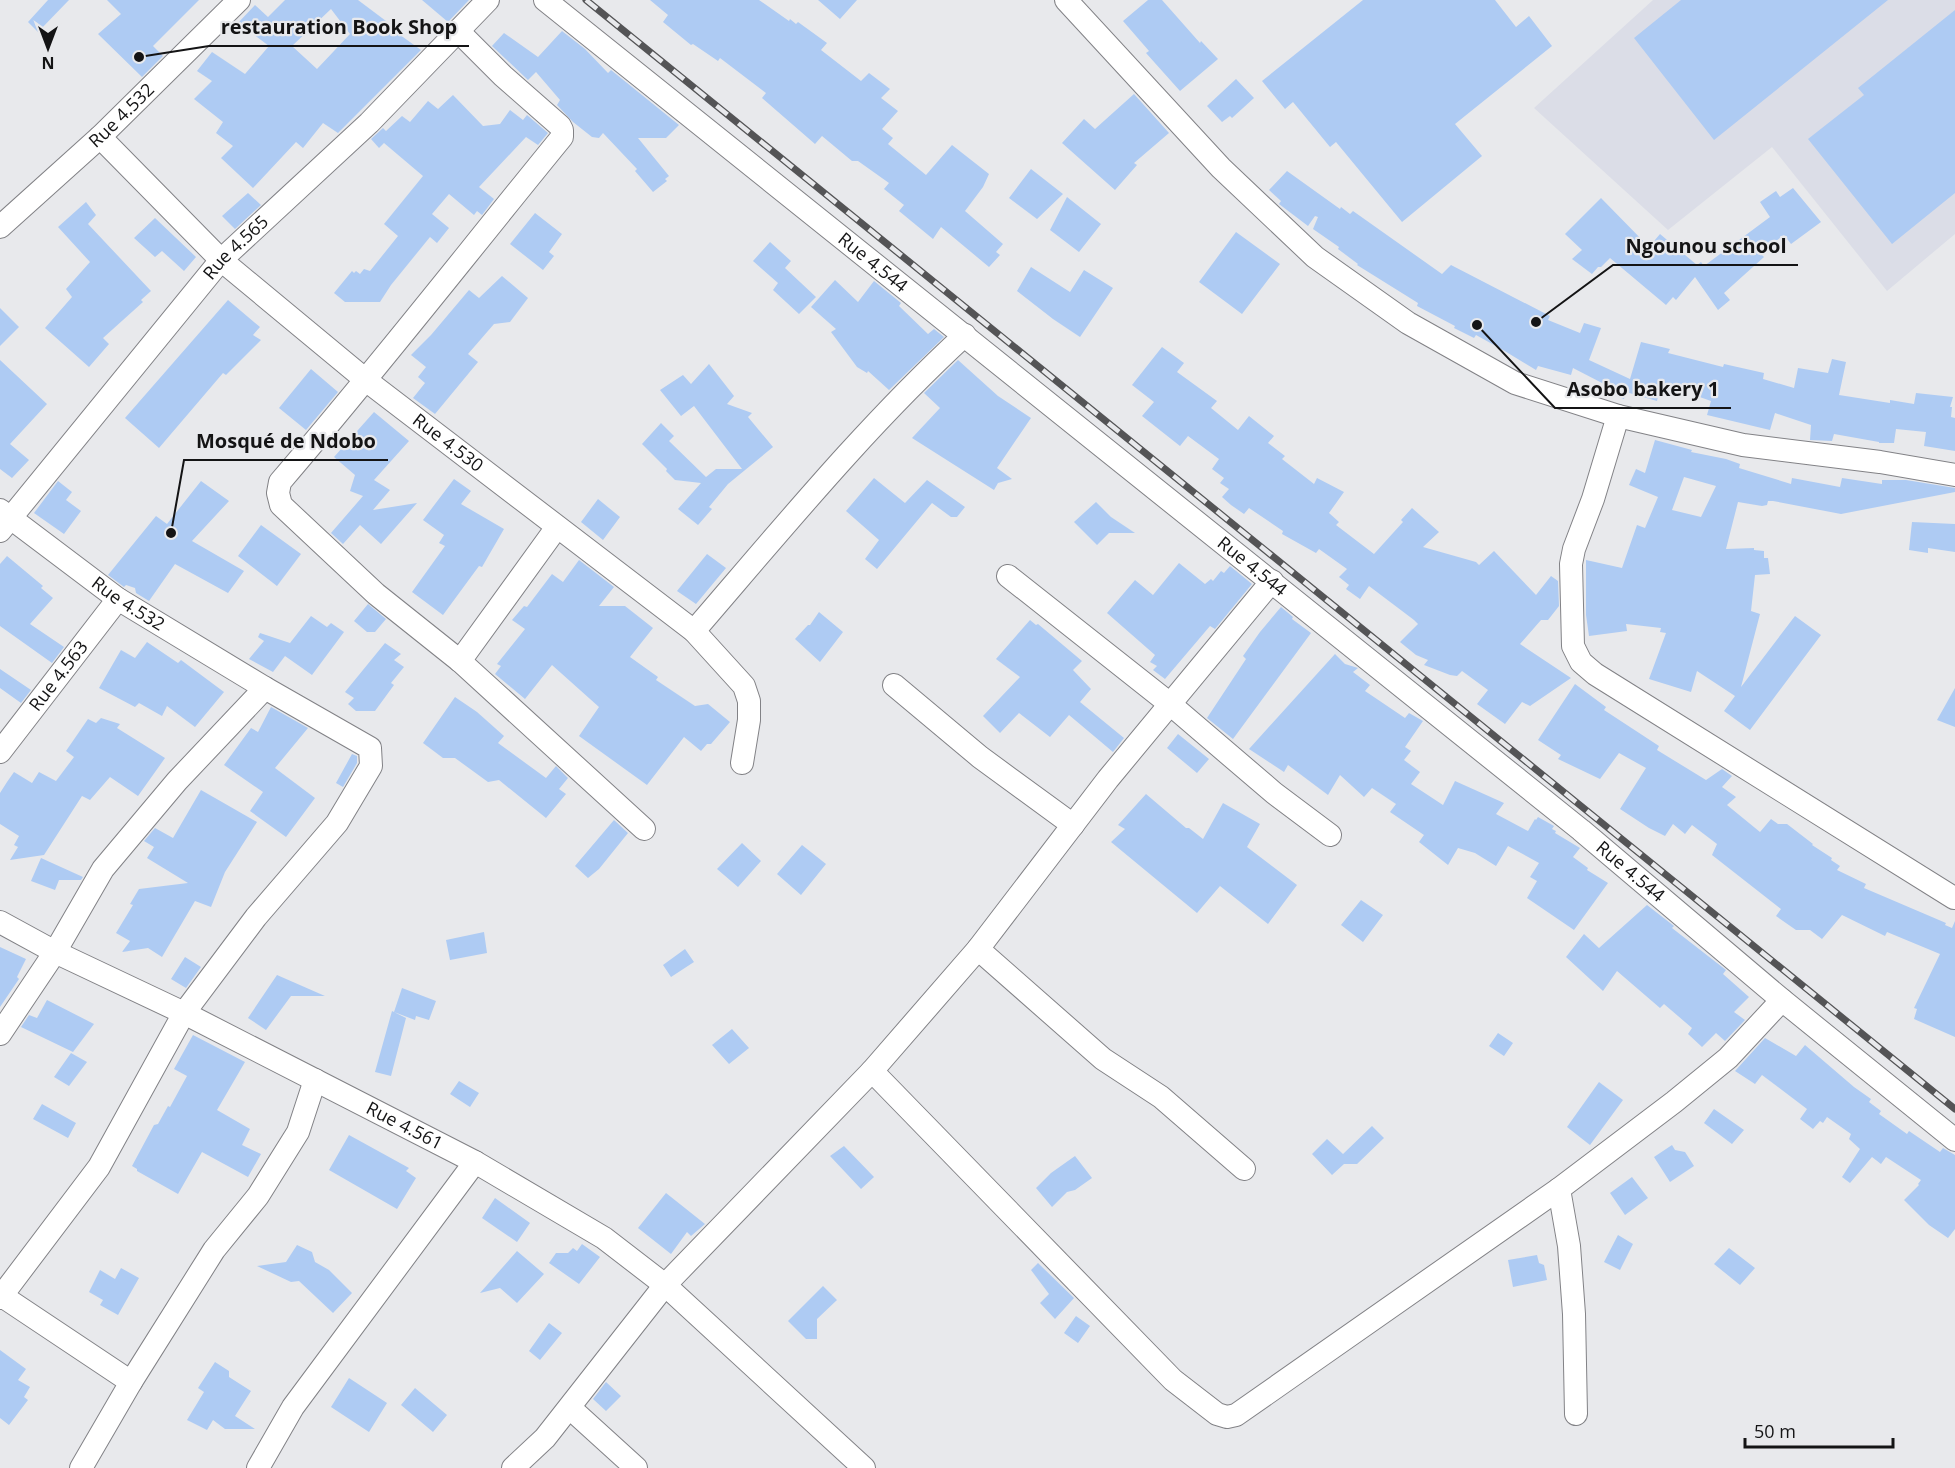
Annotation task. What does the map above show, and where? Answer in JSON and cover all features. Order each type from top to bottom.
[{"type":"street","name":"Rue 4.532","points":[[0,227],[100,137],[239,0]]},
{"type":"street","name":"Rue 4.565","points":[[4,520],[221,260],[369,123],[488,0]]},
{"type":"street","name":"Rue 4.544","points":[[545,0],[1581,830],[1782,1000],[1955,1140]]},
{"type":"street","points":[[1066,0],[1221,168],[1314,257],[1408,323],[1515,383],[1618,416],[1743,445],[1880,462],[1955,475]]},
{"type":"street","points":[[458,31],[503,76],[560,126],[562,137],[367,381],[280,482],[278,493],[281,505],[376,594],[460,661],[644,829]]},
{"type":"street","name":"Rue 4.530","points":[[100,137],[221,260],[367,381],[694,631],[744,686],[749,701],[749,720],[742,763]]},
{"type":"street","points":[[694,631],[846,454],[926,370],[965,335]]},
{"type":"street","points":[[1618,416],[1571,564],[1573,646],[1581,662],[1697,739],[1954,898]]},
{"type":"street","name":"Rue 4.532","points":[[4,520],[118,599],[264,688],[370,748],[371,766],[337,823],[256,917],[184,1013]]},
{"type":"street","points":[[460,661],[557,527]]},
{"type":"street","points":[[1008,576],[1170,704],[1274,793],[1330,835]]},
{"type":"street","points":[[513,1468],[545,1438],[570,1408],[665,1285],[872,1071],[978,949],[1108,779],[1272,581]]},
{"type":"street","name":"Rue 4.563","points":[[0,752],[118,599]]},
{"type":"street","points":[[894,686],[980,757],[1074,825]]},
{"type":"street","points":[[0,1034],[55,952],[103,868],[177,781],[264,688]]},
{"type":"street","name":"Rue 4.561","points":[[0,922],[55,952],[184,1013],[475,1162],[604,1238],[665,1285],[864,1468]]},
{"type":"street","points":[[978,949],[1103,1059],[1161,1097],[1245,1169]]},
{"type":"street","points":[[872,1071],[1173,1380],[1217,1414],[1227,1417],[1236,1415],[1559,1188],[1674,1102],[1719,1065],[1782,1000]]},
{"type":"street","points":[[131,1382],[1,1297],[99,1167],[184,1013]]},
{"type":"street","points":[[81,1468],[131,1382],[214,1250],[258,1196],[298,1132],[315,1080]]},
{"type":"street","points":[[258,1468],[293,1407],[475,1162]]},
{"type":"street","points":[[1559,1188],[1569,1246],[1574,1314],[1576,1414]]},
{"type":"street","points":[[570,1408],[636,1468]]},
{"type":"shaded area","points":[[1653,0],[1955,0],[1955,234],[1887,291],[1772,147],[1668,230],[1534,108]]},
{"type":"building","points":[[48,0],[69,0],[38,32],[28,22]]},
{"type":"building","points":[[107,0],[199,0],[153,46],[163,56],[142,77],[98,34],[121,14]]},
{"type":"building","points":[[285,0],[358,0],[421,50],[338,133],[323,123],[303,148],[296,142],[253,188],[221,158],[233,146],[216,133],[223,122],[194,99],[212,81],[197,71],[212,52],[245,74],[269,46],[238,23],[255,5],[268,17]],"holes":[[[331,9],[350,34],[317,69],[292,46]]]},
{"type":"building","points":[[422,0],[469,0],[448,22]]},
{"type":"building","points":[[650,0],[759,0],[789,21],[790,19],[796,24],[798,22],[827,43],[821,50],[861,81],[869,73],[890,89],[881,98],[898,111],[882,129],[893,138],[888,144],[926,175],[952,145],[989,174],[983,187],[965,211],[1003,244],[996,252],[1000,255],[989,267],[941,227],[933,239],[899,211],[904,205],[884,189],[889,183],[858,161],[852,161],[822,136],[815,144],[762,98],[766,93],[720,58],[718,61],[693,44],[691,45],[663,22],[668,15]]},
{"type":"building","points":[[818,0],[857,0],[840,19]]},
{"type":"building","points":[[1148,0],[1162,0],[1200,43],[1201,41],[1218,59],[1180,91],[1146,53],[1149,51],[1123,21]]},
{"type":"building","points":[[1363,0],[1495,0],[1516,27],[1529,16],[1552,46],[1455,124],[1482,156],[1402,222],[1336,142],[1330,147],[1293,102],[1285,109],[1262,81]]},
{"type":"building","points":[[1681,0],[1888,0],[1714,140],[1634,38]]},
{"type":"building","points":[[1955,10],[1955,193],[1892,244],[1808,139],[1864,95],[1858,88]]},
{"type":"building","points":[[562,31],[585,49],[608,73],[611,70],[679,125],[666,138],[638,138],[669,176],[665,179],[667,181],[653,192],[635,171],[637,169],[603,133],[599,138],[592,137],[573,122],[557,105],[560,100],[536,72],[528,80],[492,46],[504,33],[538,57]]},
{"type":"building","points":[[1236,79],[1254,98],[1232,118],[1230,116],[1222,122],[1207,106]]},
{"type":"building","points":[[1134,94],[1169,133],[1134,163],[1137,165],[1115,190],[1062,143],[1084,119],[1095,129]]},
{"type":"building","points":[[453,95],[483,126],[500,124],[510,110],[523,120],[527,115],[548,133],[538,145],[526,137],[479,187],[494,199],[482,215],[477,211],[474,215],[449,194],[432,214],[449,228],[437,243],[430,237],[380,302],[345,302],[334,293],[352,271],[360,274],[364,269],[370,271],[398,236],[384,224],[423,176],[384,143],[379,148],[371,139],[383,128],[386,131],[402,116],[410,122],[428,101],[438,109]]},
{"type":"building","points":[[1031,169],[1063,194],[1037,219],[1009,198]]},
{"type":"building","points":[[1287,171],[1340,209],[1341,207],[1350,214],[1353,211],[1442,274],[1451,265],[1550,316],[1548,320],[1580,333],[1584,323],[1601,328],[1589,360],[1630,379],[1641,342],[1670,349],[1668,353],[1723,367],[1724,364],[1764,373],[1763,379],[1794,388],[1798,368],[1828,373],[1832,359],[1846,362],[1839,395],[1890,403],[1890,400],[1914,404],[1916,393],[1953,397],[1950,407],[1952,407],[1951,417],[1955,418],[1955,451],[1924,446],[1926,432],[1896,429],[1894,443],[1879,443],[1834,434],[1832,441],[1810,440],[1811,425],[1775,413],[1770,430],[1707,415],[1711,401],[1694,395],[1695,391],[1661,382],[1657,401],[1626,392],[1624,399],[1600,390],[1604,384],[1573,368],[1571,375],[1538,366],[1536,370],[1476,335],[1474,338],[1417,306],[1418,303],[1357,265],[1338,249],[1339,247],[1313,229],[1318,217],[1315,216],[1308,226],[1279,204],[1281,201],[1269,190]]},
{"type":"building","points":[[1793,188],[1821,222],[1791,244],[1784,235],[1760,253],[1764,257],[1724,293],[1730,300],[1718,310],[1695,277],[1676,300],[1673,297],[1666,305],[1610,258],[1592,274],[1572,259],[1582,250],[1565,234],[1601,198],[1649,247],[1660,234],[1697,265],[1701,262],[1704,266],[1770,217],[1760,202],[1776,191],[1780,197]]},
{"type":"building","points":[[248,193],[261,205],[235,229],[222,216]]},
{"type":"building","points":[[1067,197],[1101,224],[1079,252],[1050,230]]},
{"type":"building","points":[[86,202],[96,215],[88,224],[151,291],[141,300],[143,302],[103,338],[109,344],[89,367],[45,328],[72,297],[66,289],[90,262],[58,227]]},
{"type":"building","points":[[535,213],[562,234],[549,252],[554,256],[543,270],[510,244]]},
{"type":"building","points":[[155,218],[196,257],[184,271],[162,251],[155,257],[134,238]]},
{"type":"building","points":[[1236,232],[1280,264],[1242,314],[1199,282]]},
{"type":"building","points":[[770,242],[791,261],[785,268],[816,297],[799,314],[773,290],[778,283],[753,261]]},
{"type":"building","points":[[1031,267],[1070,292],[1084,270],[1113,288],[1080,337],[1017,291]]},
{"type":"building","points":[[502,276],[528,298],[510,322],[494,324],[468,354],[478,362],[435,414],[413,398],[425,383],[418,377],[426,367],[411,355],[469,290],[479,298]]},
{"type":"building","points":[[835,280],[858,302],[874,281],[901,303],[899,306],[928,334],[934,329],[944,337],[889,390],[868,371],[867,373],[857,367],[831,332],[836,329],[811,307]]},
{"type":"building","points":[[228,300],[260,327],[253,335],[261,340],[226,375],[223,373],[159,448],[125,418]]},
{"type":"building","points":[[0,308],[19,327],[0,346]]},
{"type":"building","points":[[1162,347],[1184,363],[1177,372],[1217,401],[1211,408],[1238,430],[1249,416],[1274,436],[1268,443],[1285,456],[1282,459],[1314,484],[1317,478],[1344,492],[1329,513],[1339,522],[1336,525],[1374,554],[1403,522],[1401,520],[1412,508],[1439,532],[1423,547],[1476,562],[1479,565],[1494,551],[1536,595],[1551,576],[1558,581],[1559,606],[1548,620],[1541,620],[1520,644],[1571,678],[1530,706],[1522,702],[1505,724],[1477,704],[1488,690],[1462,671],[1457,676],[1450,675],[1424,665],[1428,660],[1416,655],[1400,642],[1418,624],[1414,620],[1369,586],[1360,599],[1346,589],[1349,585],[1339,577],[1347,569],[1319,549],[1316,553],[1282,534],[1283,531],[1249,508],[1244,514],[1231,505],[1222,497],[1229,489],[1220,483],[1224,478],[1212,469],[1219,459],[1188,436],[1180,446],[1142,416],[1154,402],[1132,385]]},
{"type":"building","points":[[0,360],[47,404],[10,444],[29,460],[12,478],[0,469]]},
{"type":"building","points":[[958,360],[998,396],[1031,418],[997,468],[1012,479],[998,483],[994,490],[912,438],[940,408],[924,393]]},
{"type":"building","points":[[709,364],[734,396],[727,404],[752,413],[748,417],[773,447],[728,484],[709,507],[712,509],[698,525],[678,509],[701,483],[675,480],[642,444],[661,423],[674,436],[669,441],[706,477],[716,469],[742,469],[694,406],[681,416],[660,390],[683,375],[691,384]]},
{"type":"building","points":[[311,369],[338,392],[306,430],[279,408]]},
{"type":"building","points":[[374,412],[409,441],[374,480],[390,490],[373,510],[417,503],[381,544],[360,525],[343,544],[331,533],[363,496],[350,491],[355,475],[334,457]]},
{"type":"building","points":[[1655,440],[1692,450],[1691,452],[1726,459],[1740,464],[1739,468],[1791,484],[1792,478],[1840,487],[1842,478],[1882,484],[1882,480],[1906,480],[1955,488],[1955,492],[1841,514],[1773,501],[1768,501],[1767,505],[1762,506],[1738,502],[1726,549],[1754,548],[1754,550],[1764,551],[1764,558],[1768,558],[1770,574],[1755,575],[1751,611],[1760,614],[1741,687],[1795,616],[1821,635],[1750,730],[1724,711],[1735,696],[1697,671],[1691,692],[1649,679],[1666,633],[1660,632],[1661,628],[1626,624],[1627,631],[1589,636],[1586,615],[1586,560],[1622,568],[1637,525],[1645,528],[1658,497],[1629,485],[1636,469],[1645,473]],"holes":[[[1684,477],[1716,486],[1701,517],[1672,510]]]},
{"type":"building","points":[[874,478],[905,503],[927,480],[965,507],[957,517],[951,517],[932,503],[877,569],[865,559],[879,540],[846,511]]},
{"type":"building","points":[[454,479],[471,491],[461,504],[504,529],[482,567],[479,566],[443,615],[412,592],[445,546],[439,543],[444,535],[423,520]]},
{"type":"building","points":[[58,481],[72,492],[66,500],[81,511],[64,534],[34,513]]},
{"type":"building","points":[[201,481],[229,501],[192,541],[244,571],[228,593],[175,564],[149,601],[136,593],[135,588],[126,585],[124,587],[108,575],[156,516],[167,524]]},
{"type":"building","points":[[598,499],[620,517],[603,540],[581,522]]},
{"type":"building","points":[[1096,502],[1111,517],[1135,533],[1109,533],[1097,545],[1074,522]]},
{"type":"building","points":[[1912,522],[1955,524],[1955,552],[1928,548],[1928,553],[1909,550]]},
{"type":"building","points":[[261,525],[301,554],[277,586],[238,556]]},
{"type":"building","points":[[707,554],[726,568],[696,604],[677,591]]},
{"type":"building","points":[[7,556],[43,586],[41,588],[53,598],[30,624],[64,647],[52,663],[0,626],[0,564]]},
{"type":"building","points":[[579,560],[614,587],[599,606],[625,606],[653,628],[630,657],[658,677],[656,680],[695,706],[708,704],[730,722],[711,744],[707,744],[701,751],[684,737],[647,785],[579,736],[599,707],[552,665],[525,699],[495,674],[501,666],[497,664],[525,629],[512,620],[524,606],[527,607],[552,574],[563,582]]},
{"type":"building","points":[[1179,563],[1205,584],[1211,579],[1213,581],[1221,571],[1224,573],[1230,566],[1252,584],[1215,629],[1210,626],[1165,679],[1153,670],[1157,666],[1150,662],[1155,655],[1107,613],[1135,580],[1153,595]]},
{"type":"building","points":[[368,604],[386,619],[375,632],[367,632],[354,621]]},
{"type":"building","points":[[1281,607],[1293,617],[1292,619],[1311,633],[1233,739],[1207,718],[1246,659],[1243,656]]},
{"type":"building","points":[[819,612],[843,632],[820,662],[795,639],[810,625]]},
{"type":"building","points":[[311,616],[327,627],[331,623],[344,632],[312,675],[285,656],[273,672],[249,659],[264,641],[258,637],[260,633],[290,643]]},
{"type":"building","points":[[1030,620],[1038,624],[1082,661],[1073,670],[1091,689],[1080,702],[1124,738],[1113,752],[1069,715],[1050,737],[1019,713],[1000,733],[983,716],[1020,677],[996,659]]},
{"type":"building","points":[[147,642],[178,663],[181,660],[224,692],[195,727],[167,706],[162,716],[139,703],[135,707],[99,688],[121,650],[135,658]]},
{"type":"building","points":[[385,643],[401,654],[394,660],[404,667],[391,683],[394,685],[375,711],[356,711],[348,704],[354,698],[345,692]]},
{"type":"building","points":[[1335,654],[1345,664],[1358,668],[1353,672],[1370,685],[1365,691],[1405,718],[1409,713],[1423,721],[1405,747],[1411,751],[1404,760],[1420,772],[1411,784],[1443,805],[1455,781],[1504,803],[1496,814],[1528,831],[1538,817],[1554,826],[1552,829],[1556,831],[1555,833],[1580,848],[1573,857],[1588,868],[1587,870],[1608,883],[1574,930],[1527,898],[1537,881],[1530,877],[1539,863],[1508,846],[1496,866],[1475,853],[1458,848],[1448,865],[1419,842],[1424,835],[1390,812],[1396,804],[1372,788],[1364,797],[1340,775],[1328,795],[1288,765],[1284,772],[1249,749]]},
{"type":"building","points":[[0,669],[31,690],[21,703],[0,688]]},
{"type":"building","points":[[1575,684],[1606,707],[1604,710],[1659,746],[1657,750],[1706,780],[1722,769],[1732,776],[1722,787],[1736,797],[1727,805],[1760,832],[1771,819],[1778,824],[1787,824],[1832,858],[1831,860],[1840,866],[1837,870],[1866,884],[1864,888],[1946,923],[1945,925],[1952,928],[1955,921],[1955,1037],[1914,1019],[1917,1009],[1914,1008],[1940,954],[1887,932],[1885,936],[1842,915],[1822,939],[1810,930],[1796,930],[1776,916],[1781,909],[1712,855],[1717,844],[1692,825],[1685,834],[1673,824],[1665,836],[1620,809],[1646,768],[1619,753],[1600,779],[1558,759],[1561,755],[1538,740]]},
{"type":"building","points":[[1955,688],[1955,727],[1937,720]]},
{"type":"building","points":[[455,697],[477,712],[504,736],[498,743],[546,778],[556,766],[568,778],[559,789],[566,794],[546,818],[499,780],[488,782],[455,758],[443,758],[423,743]]},
{"type":"building","points":[[271,707],[308,728],[275,768],[315,798],[286,837],[250,811],[263,792],[224,765],[251,728],[258,732]]},
{"type":"building","points":[[101,718],[120,724],[117,728],[165,758],[138,796],[110,777],[90,800],[82,796],[44,855],[10,860],[18,847],[14,845],[19,836],[0,824],[0,793],[7,782],[14,772],[32,783],[39,772],[56,781],[74,757],[66,751],[88,719],[96,723]]},
{"type":"building","points":[[1178,734],[1209,759],[1197,773],[1167,748]]},
{"type":"building","points":[[352,754],[357,756],[357,763],[343,787],[336,783]]},
{"type":"building","points":[[201,790],[257,822],[225,872],[211,907],[195,901],[162,957],[148,948],[122,952],[130,941],[116,933],[133,905],[130,904],[139,889],[188,883],[147,858],[154,847],[144,841],[155,828],[173,838]]},
{"type":"building","points":[[1146,794],[1186,828],[1203,839],[1223,803],[1260,824],[1247,847],[1297,885],[1268,924],[1220,886],[1197,913],[1111,842],[1125,829],[1118,825]]},
{"type":"building","points":[[614,820],[628,833],[599,869],[588,878],[575,866]]},
{"type":"building","points":[[742,843],[761,861],[738,887],[717,869]]},
{"type":"building","points":[[802,845],[826,864],[801,895],[777,874]]},
{"type":"building","points":[[41,858],[83,877],[81,880],[59,880],[55,890],[31,881]]},
{"type":"building","points":[[1361,900],[1383,915],[1363,942],[1341,925]]},
{"type":"building","points":[[1647,905],[1674,926],[1672,928],[1726,970],[1723,974],[1749,997],[1734,1012],[1745,1020],[1725,1041],[1716,1033],[1702,1047],[1688,1034],[1692,1028],[1664,1004],[1660,1008],[1617,971],[1603,991],[1566,957],[1584,934],[1599,948]]},
{"type":"building","points":[[484,932],[487,953],[450,960],[446,940]]},
{"type":"building","points":[[0,947],[26,959],[17,977],[19,979],[0,1007]]},
{"type":"building","points":[[685,949],[694,962],[671,977],[663,965]]},
{"type":"building","points":[[185,957],[201,967],[186,988],[171,979]]},
{"type":"building","points":[[277,975],[325,996],[291,996],[266,1030],[248,1018]]},
{"type":"building","points":[[402,988],[436,1001],[429,1020],[416,1016],[415,1020],[394,1012]]},
{"type":"building","points":[[47,1000],[94,1024],[73,1052],[21,1027],[29,1015],[37,1018]]},
{"type":"building","points":[[392,1011],[406,1018],[391,1076],[375,1072]]},
{"type":"building","points":[[732,1029],[749,1048],[729,1064],[712,1045]]},
{"type":"building","points":[[1498,1033],[1513,1043],[1504,1056],[1489,1046]]},
{"type":"building","points":[[193,1035],[245,1062],[217,1110],[250,1129],[242,1145],[261,1154],[248,1177],[202,1152],[178,1194],[132,1166],[154,1125],[158,1124],[168,1106],[170,1107],[187,1076],[174,1069]]},
{"type":"building","points":[[1765,1038],[1796,1056],[1805,1045],[1871,1099],[1869,1102],[1881,1111],[1879,1114],[1907,1134],[1909,1131],[1940,1152],[1943,1148],[1955,1155],[1955,1229],[1948,1238],[1929,1225],[1904,1200],[1921,1180],[1886,1157],[1881,1164],[1872,1157],[1850,1183],[1842,1177],[1860,1149],[1849,1139],[1851,1134],[1827,1117],[1823,1123],[1820,1121],[1813,1129],[1800,1119],[1807,1109],[1762,1075],[1755,1084],[1735,1071]]},
{"type":"building","points":[[71,1053],[87,1062],[69,1086],[54,1077]]},
{"type":"building","points":[[459,1081],[479,1093],[470,1107],[450,1094]]},
{"type":"building","points":[[1599,1082],[1623,1100],[1590,1145],[1567,1127]]},
{"type":"building","points":[[42,1104],[76,1123],[68,1138],[33,1119]]},
{"type":"building","points":[[1714,1109],[1744,1130],[1732,1144],[1704,1123]]},
{"type":"building","points":[[1372,1126],[1384,1138],[1357,1164],[1344,1164],[1332,1175],[1312,1154],[1327,1139],[1343,1154]]},
{"type":"building","points":[[349,1135],[409,1168],[406,1171],[416,1178],[397,1209],[329,1170]]},
{"type":"building","points":[[1672,1145],[1675,1150],[1685,1152],[1694,1166],[1670,1182],[1654,1157]]},
{"type":"building","points":[[844,1146],[874,1177],[861,1189],[830,1156]]},
{"type":"building","points":[[1075,1156],[1092,1178],[1075,1190],[1067,1192],[1052,1207],[1036,1188],[1051,1173]]},
{"type":"building","points":[[1632,1177],[1648,1198],[1625,1215],[1610,1193]]},
{"type":"building","points":[[666,1193],[705,1224],[691,1236],[687,1232],[671,1254],[638,1228]]},
{"type":"building","points":[[495,1198],[530,1223],[517,1242],[482,1218]]},
{"type":"building","points":[[1618,1235],[1633,1244],[1620,1270],[1604,1262]]},
{"type":"building","points":[[582,1244],[600,1257],[579,1284],[549,1263],[556,1253],[568,1253],[573,1248],[577,1251]]},
{"type":"building","points":[[297,1245],[312,1252],[315,1262],[329,1270],[352,1293],[333,1313],[299,1281],[291,1282],[257,1266],[286,1262]]},
{"type":"building","points":[[1729,1248],[1755,1268],[1740,1285],[1714,1264]]},
{"type":"building","points":[[517,1251],[544,1274],[517,1303],[500,1288],[480,1293]]},
{"type":"building","points":[[1537,1255],[1539,1263],[1544,1265],[1547,1280],[1513,1287],[1508,1260]]},
{"type":"building","points":[[1038,1263],[1074,1298],[1055,1319],[1040,1303],[1049,1294],[1031,1270]]},
{"type":"building","points":[[121,1268],[139,1278],[118,1315],[100,1305],[103,1300],[89,1292],[100,1270],[115,1279]]},
{"type":"building","points":[[823,1286],[837,1300],[817,1319],[817,1339],[806,1339],[788,1321]]},
{"type":"building","points":[[1076,1316],[1090,1326],[1078,1343],[1064,1333]]},
{"type":"building","points":[[549,1323],[562,1333],[540,1360],[529,1351]]},
{"type":"building","points":[[0,1350],[26,1369],[18,1380],[30,1387],[24,1397],[28,1400],[9,1425],[0,1418]]},
{"type":"building","points":[[215,1362],[229,1371],[229,1377],[251,1391],[235,1416],[255,1429],[225,1429],[213,1420],[207,1430],[187,1420],[204,1392],[198,1388]]},
{"type":"building","points":[[349,1378],[387,1403],[369,1432],[331,1407]]},
{"type":"building","points":[[606,1382],[621,1396],[606,1411],[593,1399]]},
{"type":"building","points":[[415,1388],[447,1415],[433,1432],[401,1405]]},
{"type":"railway","points":[[586,0],[1955,1109]]},
{"type":"place","name":"restauration Book Shop","points":[[139,57]]},
{"type":"place","name":"Ngounou school","points":[[1536,322]]},
{"type":"place","name":"Asobo bakery 1","points":[[1477,325]]},
{"type":"place","name":"Mosqué de Ndobo","points":[[171,533]]}]
